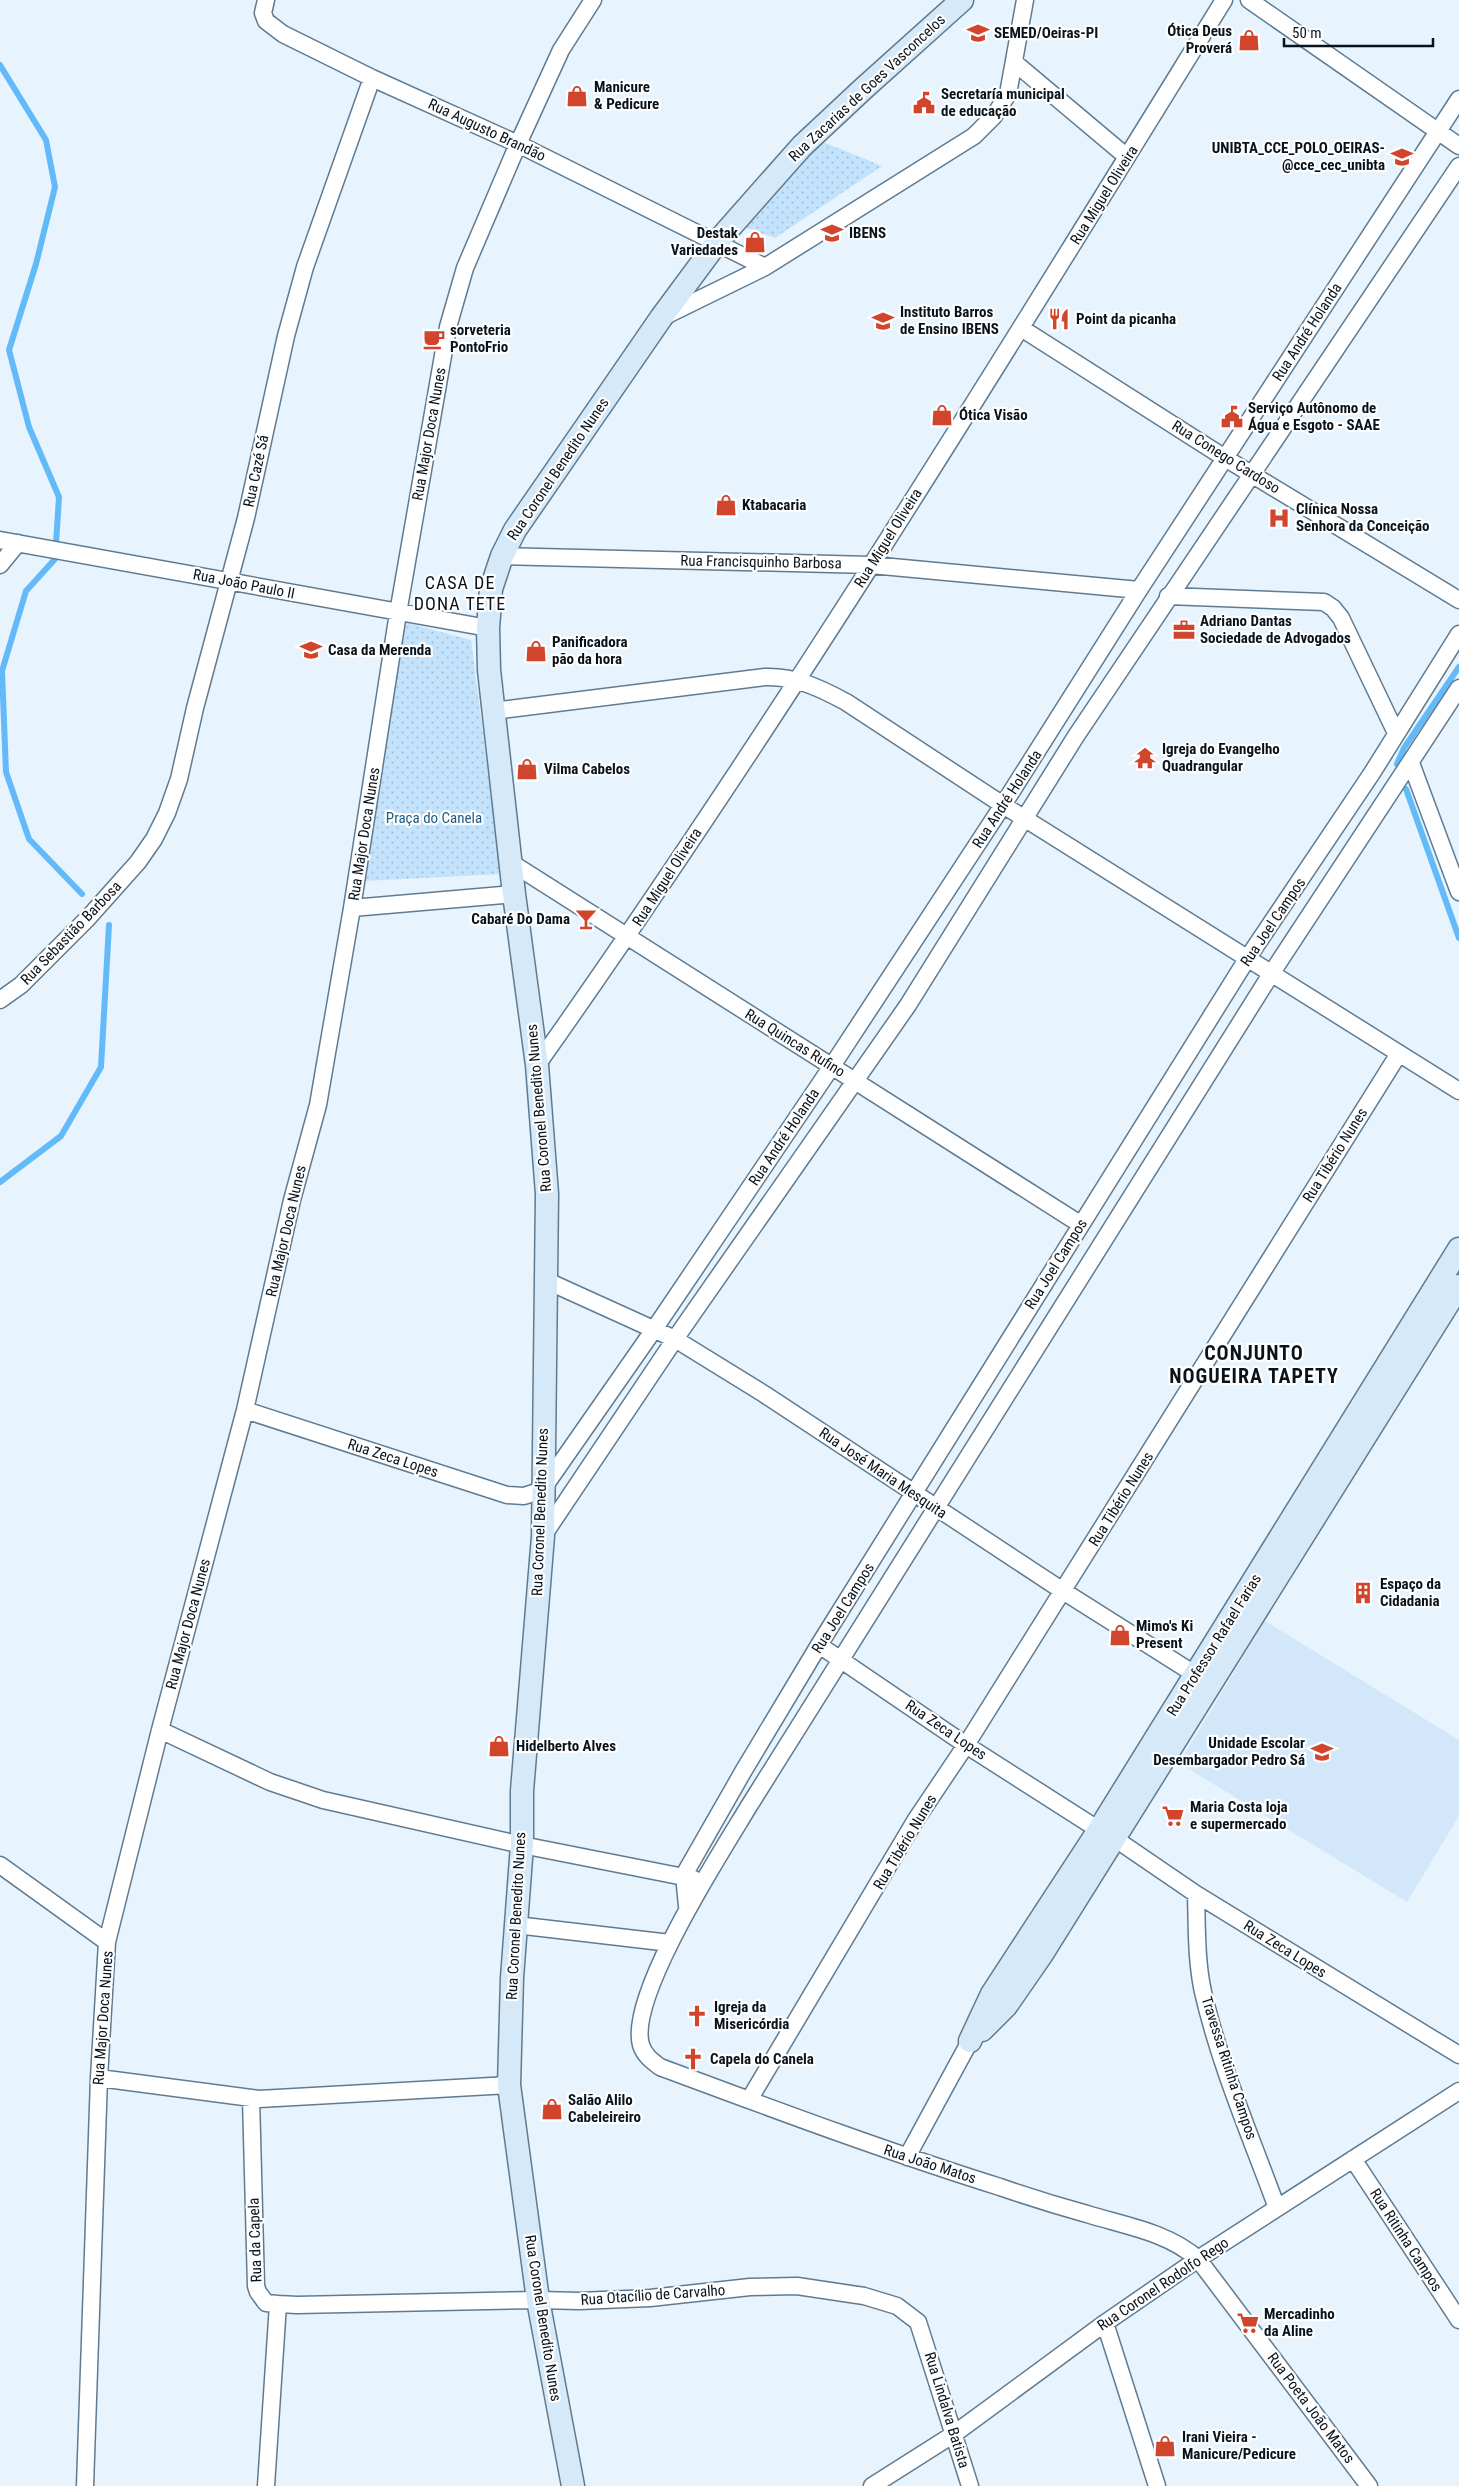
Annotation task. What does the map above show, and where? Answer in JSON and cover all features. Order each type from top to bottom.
[{"type":"street","name":"Rua Zacarias de Goes Vasconcelos","points":[[661,318],[718,241],[802,146],[862,88],[962,0]]},
{"type":"street","name":"Rua Coronel Benedito Nunes","points":[[573,2486],[538,2300],[509,2086],[512,1978],[522,1845],[522,1791],[543,1536],[542,1490],[547,1194],[537,1065],[510,862],[493,711],[488,628],[491,589],[502,556],[515,530],[661,318],[765,267],[974,136],[994,116],[1008,94],[1025,0]]},
{"type":"street","name":"Rua Miguel Oliveira","points":[[537,1065],[628,937],[797,680],[1021,328],[1224,0]]},
{"type":"street","points":[[1249,0],[1459,146]]},
{"type":"street","name":"Rua Major Doca Nunes","points":[[85,2486],[99,2078],[107,1942],[160,1730],[245,1410],[292,1200],[318,1105],[352,908],[398,613],[448,328],[464,268],[561,50],[588,1]]},
{"type":"street","name":"Rua Augusto Brandão","points":[[265,6],[266,21],[283,34],[372,78],[518,144],[718,241],[765,267]]},
{"type":"street","points":[[1014,62],[1127,157]]},
{"type":"street","name":"Rua Cazé Sá","points":[[138,862],[163,822],[179,778],[246,518],[286,336],[305,267],[372,78]]},
{"type":"street","name":"Rua André Holanda","points":[[542,1490],[655,1328],[832,1066],[1004,805],[1139,590],[1459,99]]},
{"type":"street","name":"Rua André Holanda","points":[[543,1536],[675,1339],[908,1005],[1024,818],[1168,596],[1459,166]]},
{"type":"street","name":"Rua Conego Cardoso","points":[[1021,328],[1225,458],[1459,600]]},
{"type":"street","name":"Rua João Paulo II","points":[[0,540],[488,628]]},
{"type":"street","points":[[0,565],[26,544]]},
{"type":"street","name":"Rua Francisquinho Barbosa","points":[[502,556],[871,565],[1139,590]]},
{"type":"street","points":[[1168,596],[1324,602],[1342,618],[1396,733]]},
{"type":"street","name":"Rua Joel Campos","points":[[684,1875],[739,1778],[819,1645],[1080,1224],[1247,959],[1372,773],[1459,634]]},
{"type":"street","points":[[493,711],[765,677],[782,676],[822,689],[846,702],[1024,818],[1398,1055],[1459,1091]]},
{"type":"street","name":"Rua Joel Campos","points":[[660,2067],[643,2052],[639,2031],[647,1997],[687,1906],[934,1507],[1271,974],[1392,793],[1459,688]]},
{"type":"street","points":[[1410,763],[1459,892]]},
{"type":"street","points":[[1372,773],[1392,793]]},
{"type":"street","name":"Rua Sebastião Barbosa","points":[[0,1000],[21,985],[52,956],[138,862]]},
{"type":"street","name":"Rua Quincas Rufino","points":[[510,862],[1080,1224]]},
{"type":"street","points":[[352,908],[514,894]]},
{"type":"street","name":"Rua Tibério Nunes","points":[[749,2100],[915,1821],[966,1745],[1398,1055]]},
{"type":"street","name":"Rua Professor Rafael Farias","points":[[906,2157],[970,2041],[992,1994],[1107,1834],[1203,1679],[1459,1249]]},
{"type":"street","name":"Rua José Maria Mesquita","points":[[546,1280],[655,1328],[675,1339],[764,1394],[1063,1591],[1203,1679]]},
{"type":"street","name":"Rua Professor Rafael Farias","points":[[1203,1679],[1459,1286]]},
{"type":"street","name":"Rua Zeca Lopes","points":[[245,1410],[507,1495],[524,1496],[542,1490]]},
{"type":"street","name":"Rua Zeca Lopes","points":[[819,1645],[966,1745],[1107,1834],[1196,1894],[1459,2056]]},
{"type":"street","points":[[160,1730],[270,1782],[323,1800],[522,1845],[684,1875],[703,1882]]},
{"type":"street","points":[[0,1865],[107,1942]]},
{"type":"street","points":[[684,1875],[687,1906]]},
{"type":"street","name":"Travessa Ritinha Campos","points":[[1196,1894],[1198,1955],[1203,1991],[1223,2058],[1277,2208]]},
{"type":"street","points":[[516,1925],[670,1943]]},
{"type":"street","name":"Rua João Matos","points":[[660,2067],[906,2157],[1173,2240],[1198,2259]]},
{"type":"street","points":[[99,2078],[251,2098],[509,2086]]},
{"type":"street","name":"Rua Coronel Rodolfo Rego","points":[[872,2486],[954,2434],[1105,2323],[1198,2259],[1459,2091]]},
{"type":"street","name":"Rua da Capela","points":[[251,2098],[256,2286],[266,2303],[278,2304]]},
{"type":"street","name":"Rua Ritinha Campos","points":[[1353,2159],[1459,2320]]},
{"type":"street","name":"Rua Poeta João Matos","points":[[1198,2259],[1370,2486]]},
{"type":"street","name":"Rua Otacílio de Carvalho","points":[[278,2304],[579,2301],[650,2298],[750,2287],[796,2286],[864,2296],[897,2306],[918,2322],[923,2334]]},
{"type":"street","points":[[266,2486],[278,2304]]},
{"type":"street","points":[[1105,2323],[1156,2486]]},
{"type":"street","name":"Rua Lindalva Batista","points":[[923,2334],[970,2486]]},
{"type":"shaded area","name":"Unidade Escolar Desembargador Pedro Sá","points":[[1265,1621],[1459,1740],[1459,1816],[1407,1902],[1179,1763]]},
{"type":"green space","points":[[818,140],[882,166],[775,238],[732,222]]},
{"type":"green space","name":"Praça do Canela","points":[[403,622],[471,640],[501,874],[364,881]]},
{"type":"waterway","points":[[0,65],[46,140],[55,187],[36,264],[9,350],[29,427],[59,497],[55,559],[26,591],[2,671],[6,772],[29,839],[82,894]]},
{"type":"waterway","points":[[1397,764],[1404,748],[1459,667]]},
{"type":"waterway","points":[[1406,789],[1459,938]]},
{"type":"waterway","points":[[0,1182],[61,1136],[101,1067],[109,925]]},
{"type":"place","name":"SEMED/Oeiras-PI","points":[[978,33]]},
{"type":"place","name":"Ótica Deus Proverá","points":[[1249,40]]},
{"type":"place","name":"Manicure & Pedicure","points":[[577,96]]},
{"type":"place","name":"Secretaría municipal de educação","points":[[924,103]]},
{"type":"place","name":"UNIBTA_CCE_POLO_OEIRAS- @cce_cec_unibta","points":[[1402,157]]},
{"type":"place","name":"IBENS","points":[[832,233]]},
{"type":"place","name":"Destak Variedades","points":[[755,242]]},
{"type":"place","name":"Point da picanha","points":[[1059,319]]},
{"type":"place","name":"Instituto Barros de Ensino IBENS","points":[[883,321]]},
{"type":"place","name":"sorveteria PontoFrio","points":[[434,339]]},
{"type":"place","name":"Ótica Visão","points":[[942,415]]},
{"type":"place","name":"Serviço Autônomo de Água e Esgoto - SAAE","points":[[1232,417]]},
{"type":"place","name":"Ktabacaria","points":[[726,505]]},
{"type":"place","name":"Clínica Nossa Senhora da Conceição","points":[[1279,518]]},
{"type":"place","name":"Adriano Dantas Sociedade de Advogados","points":[[1184,630]]},
{"type":"place","name":"Casa da Merenda","points":[[311,650]]},
{"type":"place","name":"Panificadora pão da hora","points":[[536,651]]},
{"type":"place","name":"Igreja do Evangelho Quadrangular","points":[[1145,758]]},
{"type":"place","name":"Vilma Cabelos","points":[[527,769]]},
{"type":"place","name":"Cabaré Do Dama","points":[[586,919]]},
{"type":"place","name":"Espaço da Cidadania","points":[[1363,1593]]},
{"type":"place","name":"Mimo's Ki Present","points":[[1120,1635]]},
{"type":"place","name":"Hidelberto Alves","points":[[499,1746]]},
{"type":"place","name":"Unidade Escolar Desembargador Pedro Sá","points":[[1322,1752]]},
{"type":"place","name":"Maria Costa loja e supermercado","points":[[1173,1816]]},
{"type":"place","name":"Igreja da Misericórdia","points":[[697,2016]]},
{"type":"place","name":"Capela do Canela","points":[[693,2059]]},
{"type":"place","name":"Salão Alilo Cabeleireiro","points":[[552,2109]]},
{"type":"place","name":"Mercadinho da Aline","points":[[1248,2323]]},
{"type":"place","name":"Irani Vieira - Manicure/Pedicure","points":[[1165,2446]]},
{"type":"district","name":"CASA DE DONA TETE","points":[[460,593]]},
{"type":"district","name":"CONJUNTO NOGUEIRA TAPETY","points":[[1254,1364]]}]
